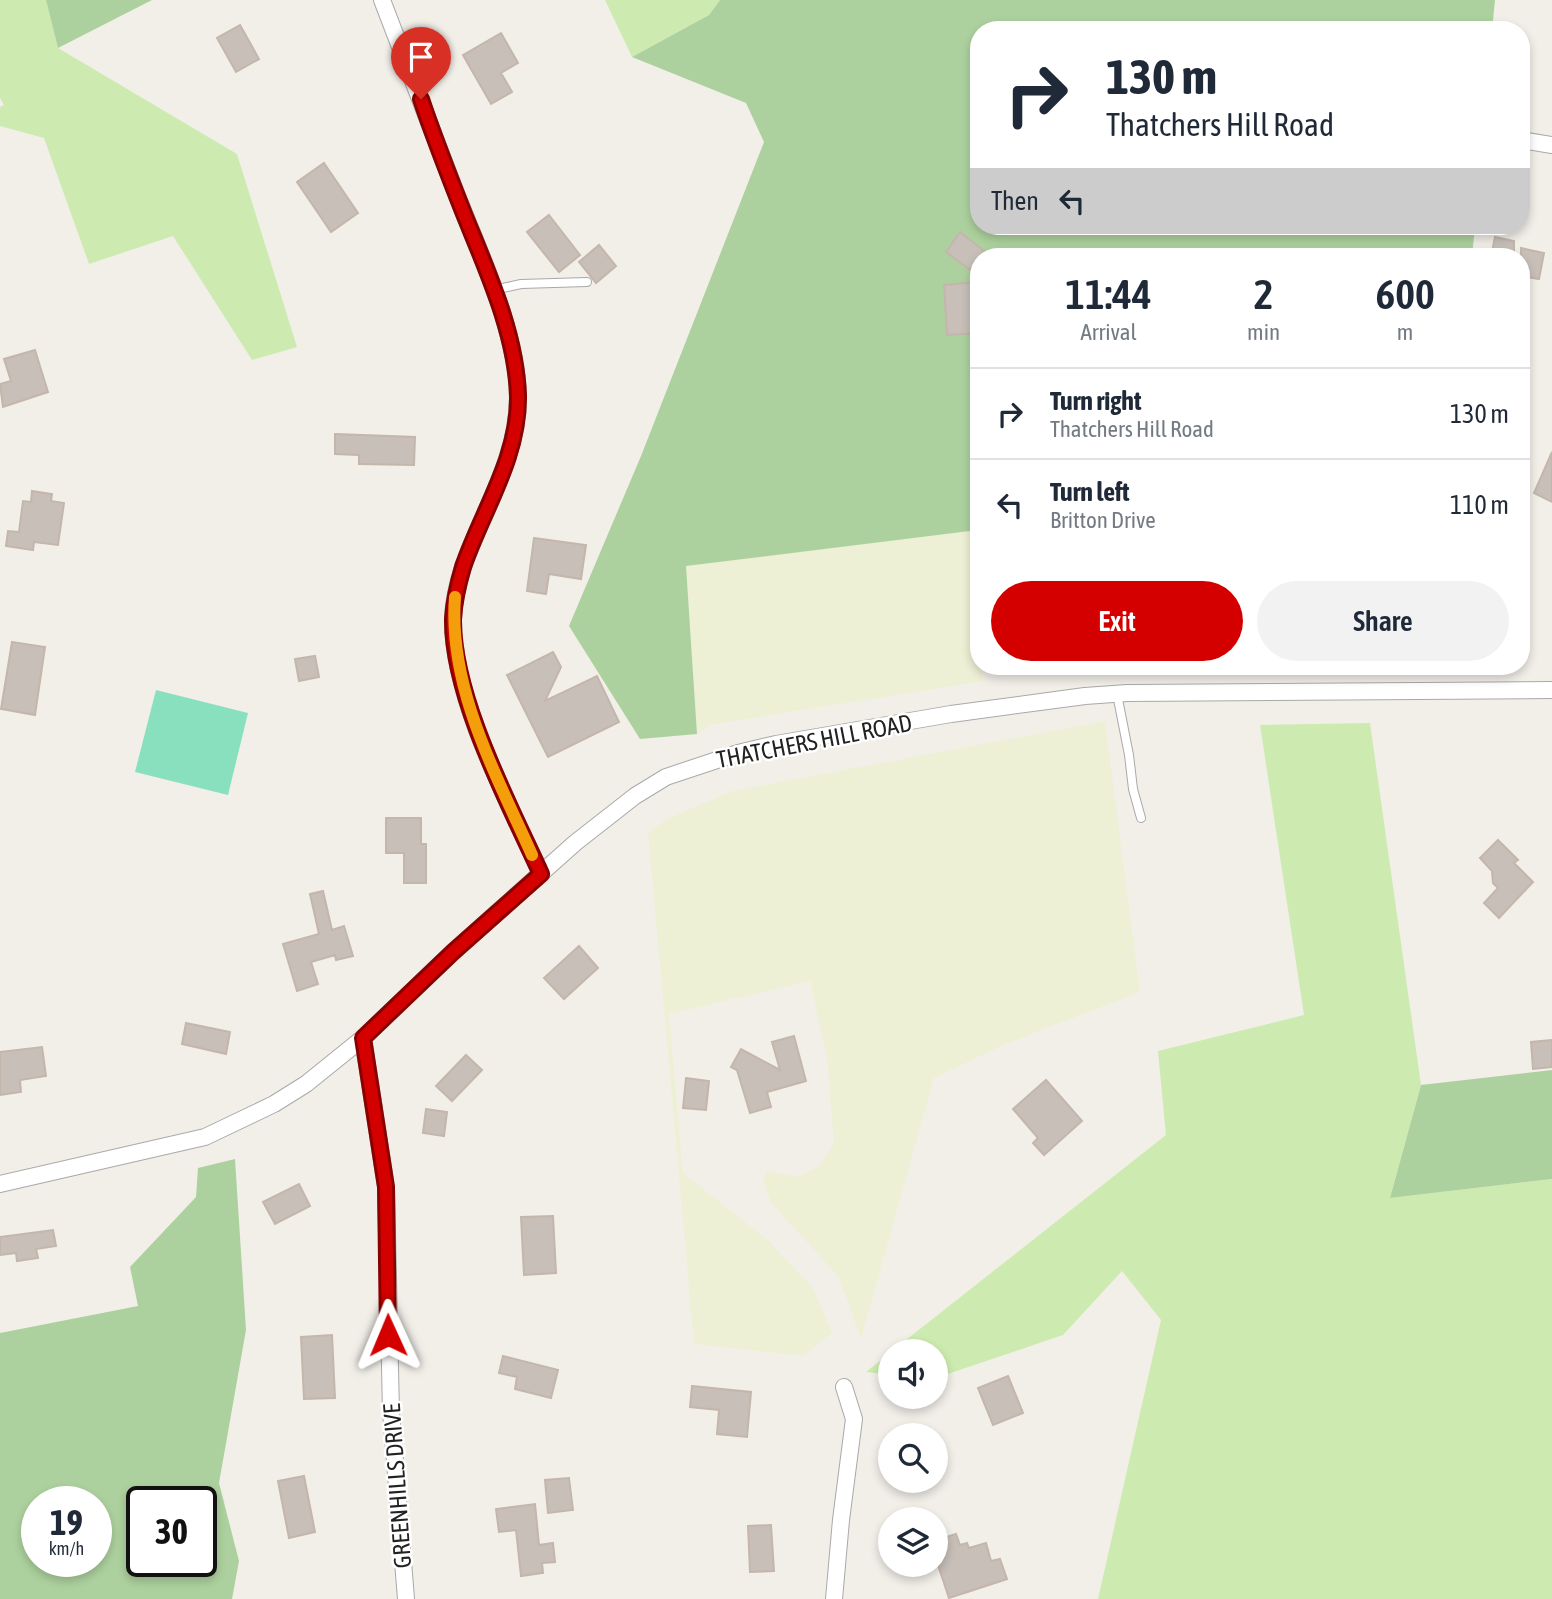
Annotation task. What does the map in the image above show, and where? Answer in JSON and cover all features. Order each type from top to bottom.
[{"type":"street","points":[[382,0],[493,289],[516,370],[518,398],[509,454],[464,565],[456,592],[453,620],[456,648],[470,708],[492,765],[541,874]]},
{"type":"street","points":[[1530,141],[1552,145]]},
{"type":"street","name":"THATCHERS HILL ROAD","points":[[0,1184],[205,1138],[274,1104],[306,1084],[363,1038],[453,952],[625,804],[666,777],[738,752],[951,714],[1117,694],[1552,690]]},
{"type":"street","name":"GREENHILLS DRIVE","points":[[363,1038],[386,1187],[391,1412],[406,1599]]},
{"type":"street","points":[[834,1599],[854,1419],[844,1387]]},
{"type":"lane","points":[[493,289],[522,284],[587,282]]},
{"type":"lane","points":[[1117,694],[1133,789],[1141,818]]},
{"type":"green space","points":[[0,0],[46,0],[58,48],[237,154],[297,347],[252,360],[173,236],[89,264],[44,138],[0,126],[0,107],[4,105],[0,98]]},
{"type":"green space","points":[[46,0],[152,0],[58,48]]},
{"type":"green space","points":[[605,0],[720,0],[709,15],[632,57]]},
{"type":"green space","points":[[720,0],[1495,0],[1493,21],[970,21],[970,235],[1474,235],[1473,248],[970,248],[970,531],[686,566],[697,734],[640,739],[569,626],[641,456],[764,142],[746,103],[632,57],[709,15]]},
{"type":"green space","points":[[970,531],[970,675],[982,675],[983,681],[710,725],[697,734],[686,566]]},
{"type":"green space","points":[[156,690],[248,713],[228,795],[135,772]]},
{"type":"green space","points":[[1105,721],[1140,992],[1008,1043],[934,1078],[861,1339],[839,1277],[771,1203],[763,1178],[767,1171],[798,1177],[816,1168],[834,1144],[827,1060],[810,981],[669,1014],[683,1173],[769,1241],[813,1288],[832,1332],[804,1356],[694,1344],[648,833],[667,819],[732,791]]},
{"type":"green space","points":[[1370,723],[1421,1085],[1390,1198],[1552,1179],[1552,1599],[1098,1599],[1161,1320],[1122,1271],[1063,1335],[948,1374],[948,1339],[907,1339],[1166,1135],[1158,1051],[1304,1015],[1260,725]]},
{"type":"green space","points":[[1552,1070],[1552,1179],[1390,1198],[1421,1085]]},
{"type":"green space","points":[[235,1159],[246,1330],[219,1483],[239,1561],[232,1599],[0,1599],[0,1333],[138,1306],[130,1267],[196,1197],[198,1168]]},
{"type":"green space","points":[[878,1362],[878,1373],[866,1372]]},
{"type":"building","points":[[240,25],[259,59],[236,72],[217,38]]},
{"type":"building","points":[[501,33],[518,63],[501,73],[512,92],[491,104],[463,55]]},
{"type":"building","points":[[324,163],[358,213],[331,232],[297,182]]},
{"type":"building","points":[[549,215],[580,255],[559,272],[527,232]]},
{"type":"building","points":[[960,232],[980,248],[970,248],[970,270],[946,252]]},
{"type":"building","points":[[1495,237],[1514,241],[1514,248],[1493,248]]},
{"type":"building","points":[[599,245],[616,266],[596,283],[579,262]]},
{"type":"building","points":[[1530,250],[1544,253],[1539,279],[1530,278]]},
{"type":"building","points":[[970,283],[970,334],[947,335],[944,285]]},
{"type":"building","points":[[35,350],[48,392],[3,407],[0,384],[11,381],[4,359]]},
{"type":"building","points":[[335,434],[415,437],[414,465],[359,464],[359,455],[335,454]]},
{"type":"building","points":[[1552,452],[1552,502],[1534,493]]},
{"type":"building","points":[[32,491],[52,494],[51,501],[64,503],[58,545],[34,542],[33,550],[6,546],[8,531],[19,532],[23,501],[31,502]]},
{"type":"building","points":[[534,538],[586,545],[581,579],[549,574],[546,594],[527,591]]},
{"type":"building","points":[[12,642],[45,647],[35,715],[1,709]]},
{"type":"building","points":[[553,652],[561,667],[545,701],[597,676],[619,722],[548,757],[507,675]]},
{"type":"building","points":[[315,656],[319,677],[299,681],[295,659]]},
{"type":"building","points":[[386,818],[421,818],[421,844],[426,844],[426,883],[404,883],[404,853],[386,853]]},
{"type":"building","points":[[1498,840],[1518,860],[1514,863],[1533,882],[1499,918],[1484,903],[1498,888],[1493,883],[1492,871],[1480,858]]},
{"type":"building","points":[[323,891],[332,930],[344,926],[353,956],[336,960],[335,955],[311,962],[318,984],[297,991],[283,944],[319,934],[310,894]]},
{"type":"building","points":[[579,946],[598,968],[564,999],[544,978]]},
{"type":"building","points":[[186,1023],[230,1032],[226,1054],[182,1044]]},
{"type":"building","points":[[794,1036],[806,1081],[767,1092],[771,1107],[750,1113],[737,1070],[731,1067],[741,1049],[780,1070],[772,1042]]},
{"type":"building","points":[[1552,1040],[1552,1067],[1533,1069],[1531,1042]]},
{"type":"building","points":[[42,1047],[46,1076],[20,1080],[21,1092],[0,1095],[0,1052]]},
{"type":"building","points":[[466,1055],[482,1070],[452,1101],[436,1086]]},
{"type":"building","points":[[686,1078],[709,1081],[706,1110],[683,1108]]},
{"type":"building","points":[[1046,1080],[1082,1121],[1044,1155],[1033,1143],[1038,1138],[1013,1109]]},
{"type":"building","points":[[426,1109],[447,1112],[444,1136],[423,1133]]},
{"type":"building","points":[[299,1184],[310,1206],[275,1224],[263,1202]]},
{"type":"building","points":[[553,1216],[556,1273],[524,1275],[521,1217]]},
{"type":"building","points":[[53,1230],[56,1246],[36,1249],[38,1258],[17,1261],[16,1253],[0,1255],[0,1237]]},
{"type":"building","points":[[332,1335],[335,1398],[304,1399],[301,1337]]},
{"type":"building","points":[[503,1356],[558,1370],[551,1398],[515,1389],[517,1377],[499,1373]]},
{"type":"building","points":[[1008,1376],[1023,1413],[993,1425],[978,1388]]},
{"type":"building","points":[[692,1386],[751,1392],[747,1437],[717,1434],[719,1410],[690,1407]]},
{"type":"building","points":[[304,1476],[315,1532],[289,1538],[278,1481]]},
{"type":"building","points":[[569,1478],[573,1510],[548,1513],[545,1480]]},
{"type":"building","points":[[535,1504],[539,1545],[553,1543],[555,1562],[542,1563],[543,1573],[521,1576],[516,1530],[499,1532],[496,1509]]},
{"type":"building","points":[[771,1525],[774,1571],[750,1572],[748,1526]]},
{"type":"building","points":[[956,1534],[960,1545],[967,1543],[969,1548],[986,1543],[991,1561],[1000,1559],[1007,1579],[949,1598],[942,1577],[948,1577],[948,1536]]},
{"type":"slow traffic","points":[[455,597],[453,620],[456,648],[470,708],[532,855]]},
{"type":"route","points":[[388,1335],[386,1187],[363,1038],[453,952],[541,874],[492,765],[470,708],[456,648],[453,620],[456,592],[464,565],[509,454],[518,398],[516,370],[490,279],[421,99]]}]
